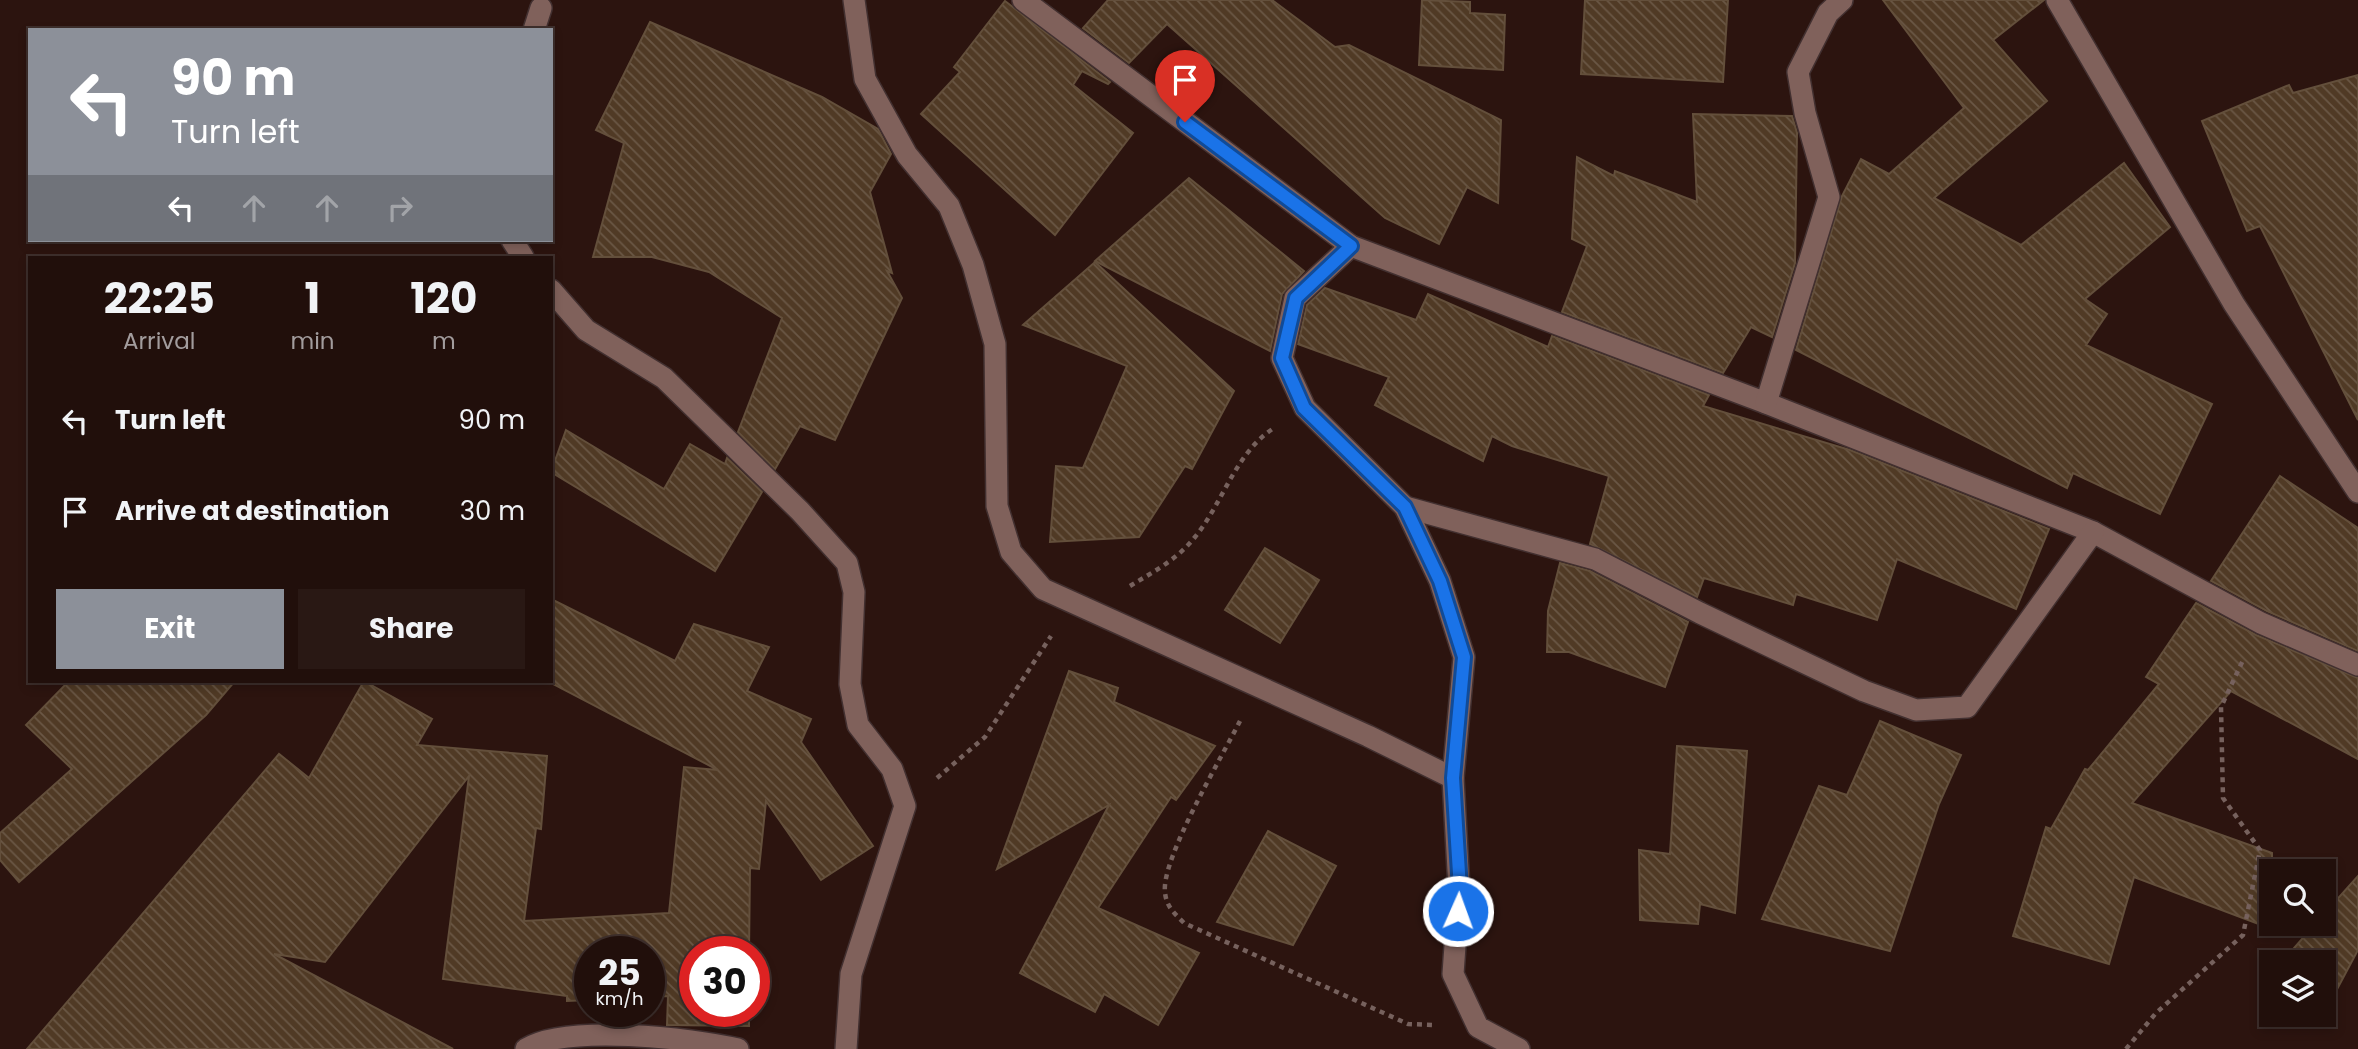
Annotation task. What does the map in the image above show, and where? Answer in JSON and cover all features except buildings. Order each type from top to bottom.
[{"type":"street","points":[[854,0],[865,79],[907,155],[949,206],[973,265],[992,331],[995,344],[997,506],[1011,552],[1043,589],[1258,685],[1453,778]]},
{"type":"street","points":[[1023,0],[1351,246],[1766,403],[2093,532],[2261,622],[2358,665]]},
{"type":"street","points":[[1766,403],[1829,197],[1805,113],[1798,72],[1828,13],[1842,0]]},
{"type":"street","points":[[2057,0],[2234,304],[2358,492]]},
{"type":"street","points":[[535,28],[541,8]]},
{"type":"street","points":[[1351,246],[1296,298],[1282,358],[1304,408],[1405,507],[1440,581],[1464,657],[1453,778],[1460,889],[1453,974],[1478,1027],[1519,1049]]},
{"type":"street","points":[[553,292],[586,330],[664,378],[800,511],[847,563],[854,592],[850,684],[858,725],[892,769],[905,806],[851,975],[846,1049]]},
{"type":"street","points":[[1405,507],[1595,559],[1700,613],[1864,691],[1916,710],[1967,707],[2093,532]]},
{"type":"street","points":[[526,1049],[538,1042],[610,1035],[708,1042],[738,1049]]},
{"type":"path","points":[[905,806],[985,737],[1083,605],[1167,564],[1195,537],[1230,479],[1261,436],[1304,408]]},
{"type":"path","points":[[2126,1049],[2156,1013],[2243,935],[2260,850],[2223,798],[2221,707],[2261,622]]},
{"type":"path","points":[[1258,685],[1170,862],[1164,890],[1167,906],[1184,923],[1408,1024],[1478,1027]]},
{"type":"route","points":[[1185,122],[1351,246],[1296,298],[1282,358],[1304,408],[1405,507],[1440,581],[1464,657],[1453,778],[1460,889],[1458,911]]}]
